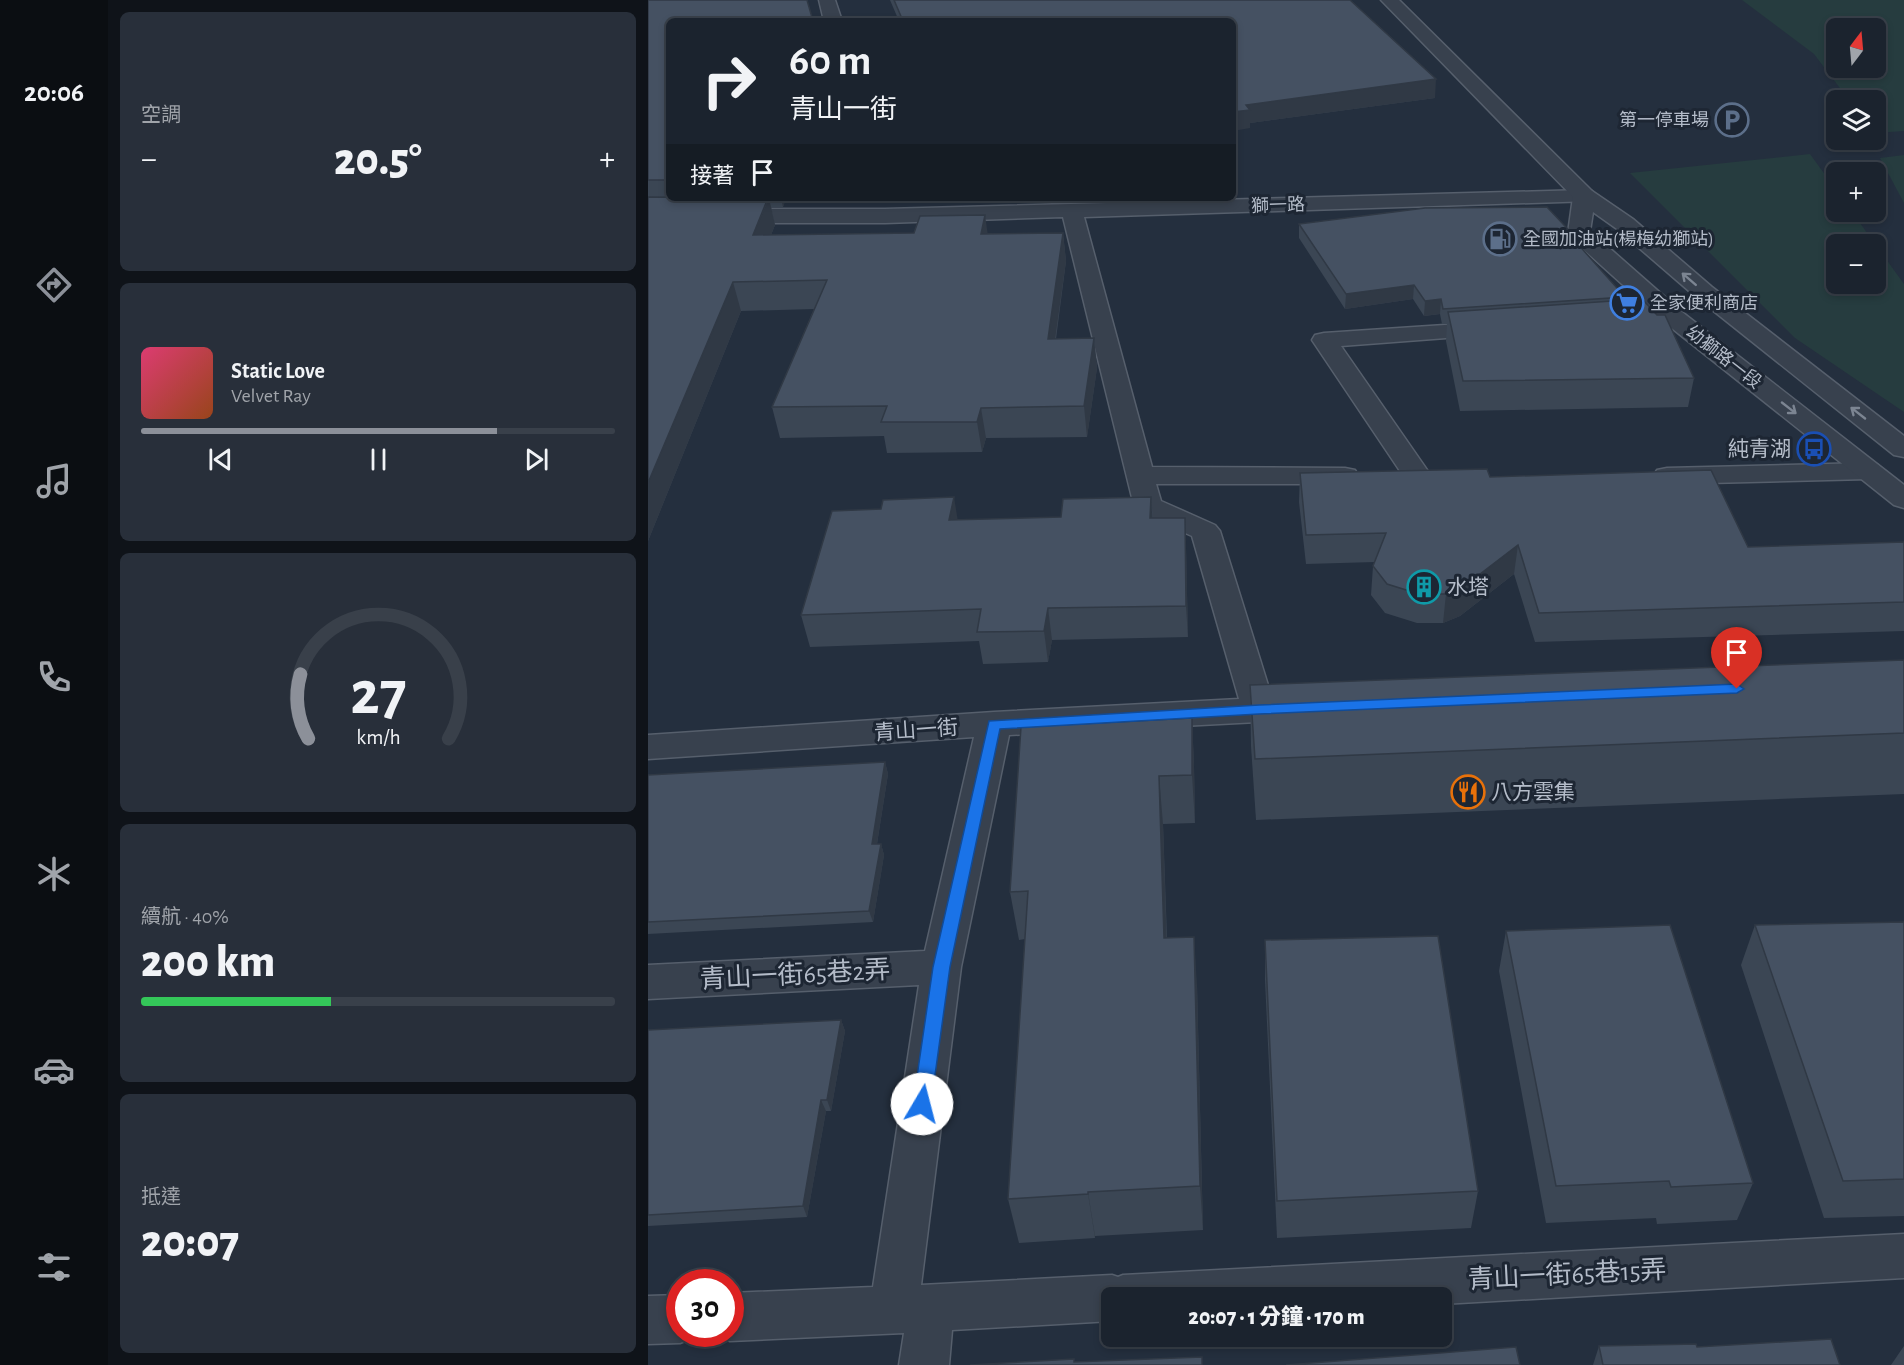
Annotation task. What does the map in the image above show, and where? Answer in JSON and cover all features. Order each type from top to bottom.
[{"type":"street","points":[[827,0],[832,18]]},
{"type":"street","name":"幼獅路一段","points":[[1389,0],[1584,196],[1625,224],[1704,292],[1904,450]]},
{"type":"street","name":"幼獅路一段","points":[[1584,196],[1579,233],[1673,317],[1904,498]]},
{"type":"street","name":"獅一路","points":[[648,216],[882,207],[1072,211],[1584,196]]},
{"type":"street","points":[[1072,211],[1148,506],[1205,531],[1259,709]]},
{"type":"street","points":[[1638,319],[1673,317]]},
{"type":"street","points":[[1140,475],[1429,477],[1324,340],[1510,328]]},
{"type":"street","points":[[1642,476],[1868,471]]},
{"type":"street","name":"青山一街","points":[[648,747],[994,724],[1331,706]]},
{"type":"street","points":[[924,1365],[912,1309],[941,967],[994,724]]},
{"type":"street","name":"青山一街65巷2弄","points":[[648,982],[941,967]]},
{"type":"street","name":"青山一街65巷15弄","points":[[1328,1287],[1904,1256]]},
{"type":"street","points":[[744,1316],[1101,1299]]},
{"type":"street","points":[[648,1320],[666,1319]]},
{"type":"green space","points":[[1742,0],[1904,0],[1904,131],[1886,132],[1886,90],[1841,90],[1832,78],[1886,78],[1886,18],[1826,18],[1826,70],[1814,54]]},
{"type":"green space","points":[[1810,154],[1826,176],[1826,222],[1859,222],[1868,234],[1826,234],[1826,294],[1886,294],[1886,259],[1904,284],[1904,412],[1795,338],[1630,173]]},
{"type":"green space","points":[[1904,155],[1904,203],[1886,169],[1886,162],[1882,162],[1880,158]]},
{"type":"building","points":[[648,0],[807,0],[812,18],[666,18],[666,180],[648,180]]},
{"type":"building","points":[[894,0],[1350,0],[1436,79],[1246,105],[1250,110],[1236,112],[1236,18],[902,18]]},
{"type":"building","points":[[648,197],[666,197],[666,201],[767,201],[753,235],[914,233],[920,216],[985,215],[981,234],[1063,233],[1048,339],[1094,338],[1084,406],[981,408],[977,422],[881,422],[887,406],[772,407],[827,280],[733,282],[648,483]]},
{"type":"building","points":[[1547,207],[1580,242],[1576,242],[1625,297],[1443,309],[1441,299],[1425,301],[1414,285],[1346,294],[1299,224],[1425,208]]},
{"type":"building","points":[[1642,299],[1657,315],[1665,315],[1694,378],[1463,381],[1448,312]]},
{"type":"building","points":[[1487,469],[1490,477],[1711,470],[1748,547],[1904,542],[1904,602],[1539,613],[1518,545],[1463,587],[1446,594],[1419,594],[1387,584],[1373,566],[1386,533],[1306,535],[1300,473]]},
{"type":"building","points":[[954,497],[949,520],[1061,517],[1063,499],[1151,497],[1150,518],[1185,518],[1186,606],[1048,608],[1044,631],[977,632],[981,609],[801,615],[832,511],[881,509],[883,500]]},
{"type":"building","points":[[1904,660],[1904,733],[1255,759],[1250,685]]},
{"type":"building","points":[[1192,718],[1192,775],[1159,776],[1164,938],[1194,937],[1200,1186],[1008,1199],[1028,891],[1010,892],[1021,727]]},
{"type":"building","points":[[885,762],[872,844],[881,844],[869,911],[648,922],[648,775]]},
{"type":"building","points":[[1904,922],[1904,1179],[1843,1181],[1755,925]]},
{"type":"building","points":[[1670,925],[1753,1183],[1671,1187],[1669,1181],[1556,1186],[1506,931]]},
{"type":"building","points":[[1438,936],[1478,1191],[1277,1201],[1265,940]]},
{"type":"building","points":[[841,1020],[827,1100],[821,1100],[803,1206],[648,1215],[648,1030]]},
{"type":"building","points":[[1831,1339],[1840,1365],[1603,1365],[1599,1346],[1696,1344],[1697,1347]]},
{"type":"building","points":[[1516,1347],[1520,1365],[1286,1365]]},
{"type":"building","points":[[1202,1357],[1202,1365],[970,1365],[1074,1359],[1074,1362]]},
{"type":"place","name":"第一停車場","points":[[1732,120]]},
{"type":"place","name":"全國加油站(楊梅幼獅站)","points":[[1500,239]]},
{"type":"place","name":"全家便利商店","points":[[1627,303]]},
{"type":"place","name":"純青湖","points":[[1814,449]]},
{"type":"place","name":"水塔","points":[[1424,587]]},
{"type":"place","name":"八方雲集","points":[[1468,792]]},
{"type":"route","points":[[922,1104],[941,967],[994,724],[1259,709],[1737,689]]}]
